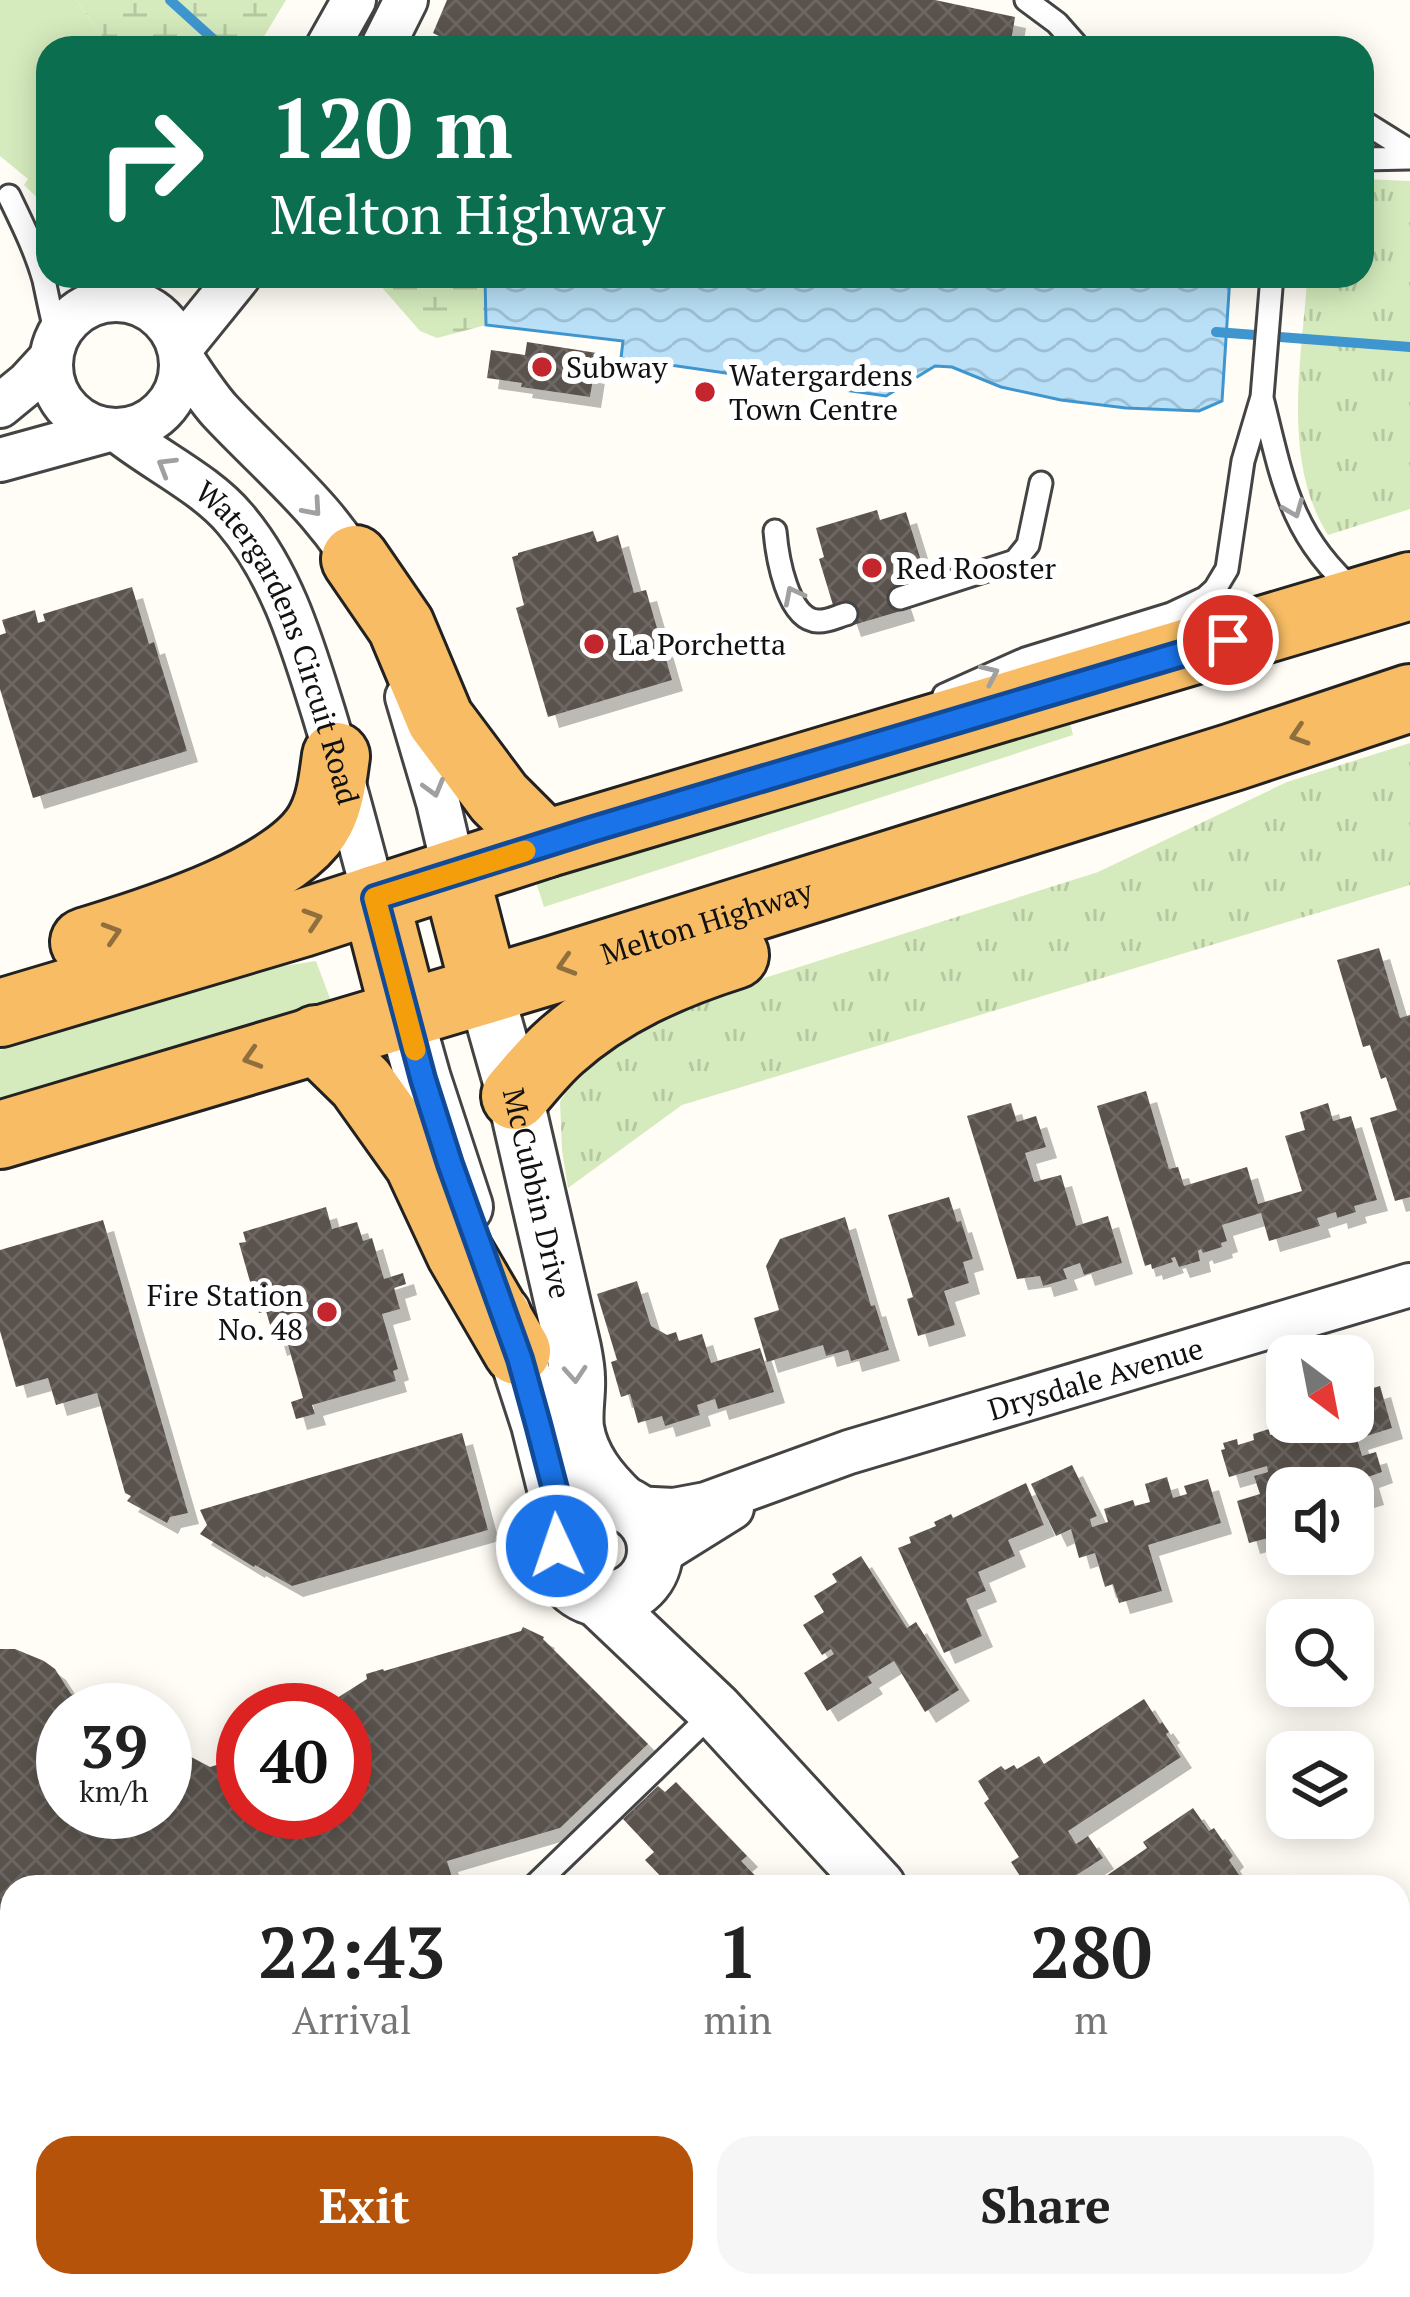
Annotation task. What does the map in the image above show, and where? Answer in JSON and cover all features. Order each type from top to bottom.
[{"type":"highway","points":[[355,559],[401,626],[440,719],[494,793],[545,844]]},
{"type":"highway","points":[[0,1013],[1388,592]]},
{"type":"highway","name":"Melton Highway","points":[[0,1135],[405,1015],[1410,698]]},
{"type":"highway","points":[[0,967],[188,908],[284,857],[320,823],[336,756]]},
{"type":"highway","points":[[515,1096],[559,1047],[602,1015],[669,978],[1049,851],[1233,757]]},
{"type":"highway","name":"McCubbin Drive","points":[[455,874],[485,990]]},
{"type":"highway","name":"McCubbin Drive","points":[[375,898],[405,1015]]},
{"type":"highway","points":[[316,1039],[370,1094],[418,1163],[460,1253],[517,1351]]},
{"type":"street","points":[[391,36],[406,0]]},
{"type":"street","points":[[180,353],[230,288]]},
{"type":"street","points":[[0,406],[54,348],[78,312],[107,292],[153,311],[174,335],[181,374],[176,392],[152,420],[0,460]]},
{"type":"street","points":[[54,348],[56,392],[65,406],[77,418],[113,430]]},
{"type":"street","points":[[180,353],[218,409],[298,491],[355,559],[392,645],[455,874]]},
{"type":"street","name":"Watergardens Circuit Road","points":[[113,430],[207,492],[235,518],[268,566],[301,641],[375,898]]},
{"type":"street","name":"McCubbin Drive","points":[[485,990],[515,1096],[573,1348],[579,1440],[587,1461],[640,1534],[663,1616],[702,1697]]},
{"type":"street","name":"McCubbin Drive","points":[[405,1015],[450,1164],[517,1351],[564,1524]]},
{"type":"street","name":"Drysdale Avenue","points":[[640,1534],[674,1510],[706,1504],[849,1452],[1410,1285]]},
{"type":"street","points":[[606,1501],[640,1534],[644,1581],[615,1598],[582,1593],[562,1572],[557,1546],[564,1524],[575,1511],[606,1501]]},
{"type":"street","name":"McCubbin Drive","points":[[598,1599],[702,1697],[867,1875]]},
{"type":"lane","points":[[1026,0],[1069,36]]},
{"type":"lane","points":[[1374,129],[1410,154]]},
{"type":"lane","points":[[1374,158],[1410,154]]},
{"type":"lane","points":[[4,192],[36,223]]},
{"type":"lane","points":[[4,192],[36,259]]},
{"type":"lane","points":[[45,288],[54,348]]},
{"type":"lane","points":[[934,699],[1024,659],[1171,614],[1215,590],[1227,569],[1243,461],[1262,398],[1270,288]]},
{"type":"lane","points":[[1262,398],[1300,526],[1324,561],[1388,592]]},
{"type":"lane","points":[[899,598],[1015,561],[1028,544],[1041,482]]},
{"type":"lane","points":[[775,532],[781,566],[798,609],[818,621],[846,614]]},
{"type":"lane","points":[[770,776],[893,718]]},
{"type":"lane","points":[[0,1158],[89,1108]]},
{"type":"lane","points":[[544,1875],[702,1697]]},
{"type":"green space","points":[[0,0],[76,0],[102,36],[36,36],[36,196],[24,185],[28,179],[0,156]]},
{"type":"green space","points":[[76,0],[286,0],[264,36],[102,36]]},
{"type":"green space","points":[[1374,180],[1410,181],[1410,509],[1328,535],[1304,476],[1299,378],[1306,288],[1374,288]]},
{"type":"green space","points":[[382,288],[485,288],[486,325],[437,338],[420,331]]},
{"type":"green space","points":[[1069,719],[1073,735],[544,907],[536,882],[560,865]]},
{"type":"green space","points":[[1410,743],[1410,885],[682,1105],[568,1188],[560,1102],[573,1081],[624,1040],[739,986],[1098,872],[1287,782]]},
{"type":"green space","points":[[316,961],[331,1001],[296,1021],[0,1110],[0,1050],[271,968]]},
{"type":"water","points":[[485,288],[1229,288],[1222,401],[1199,411],[1061,400],[935,366],[886,396],[621,358],[623,341],[486,325]]},
{"type":"building","points":[[447,0],[935,0],[1015,17],[1012,36],[433,33]]},
{"type":"building","name":"Subway","points":[[527,342],[597,353],[590,397],[487,378],[491,350],[525,355]]},
{"type":"building","name":"Red Rooster","points":[[877,510],[880,520],[906,512],[926,577],[896,586],[904,610],[850,626],[842,602],[833,605],[819,559],[824,557],[816,528]]},
{"type":"building","name":"La Porchetta","points":[[593,531],[597,542],[618,535],[634,593],[646,590],[672,680],[548,717],[516,608],[524,605],[512,557]]},
{"type":"building","points":[[132,587],[187,751],[33,798],[0,689],[0,635],[6,633],[2,620],[35,610],[38,623],[45,621],[43,614]]},
{"type":"building","points":[[1379,948],[1400,1018],[1410,1015],[1410,1197],[1395,1201],[1370,1118],[1397,1110],[1370,1045],[1363,1047],[1337,960]]},
{"type":"building","points":[[1146,1091],[1169,1169],[1178,1167],[1184,1186],[1247,1167],[1258,1204],[1302,1191],[1285,1136],[1305,1130],[1300,1112],[1328,1103],[1333,1121],[1351,1116],[1377,1200],[1354,1206],[1356,1212],[1337,1218],[1336,1212],[1317,1218],[1320,1226],[1269,1241],[1261,1213],[1222,1225],[1227,1241],[1222,1247],[1198,1251],[1200,1261],[1179,1267],[1175,1257],[1152,1269],[1151,1264],[1145,1266],[1097,1106]]},
{"type":"building","points":[[1011,1103],[1017,1122],[1036,1116],[1046,1147],[1025,1153],[1034,1182],[1061,1175],[1076,1226],[1108,1216],[1122,1263],[1084,1275],[1080,1263],[1063,1269],[1067,1279],[1043,1286],[1040,1276],[1017,1279],[967,1116]]},
{"type":"building","points":[[949,1197],[973,1259],[963,1262],[969,1283],[944,1291],[955,1325],[918,1336],[907,1299],[913,1297],[888,1215]]},
{"type":"building","name":"Fire Station No. 48","points":[[326,1207],[332,1229],[357,1222],[363,1241],[372,1238],[384,1279],[403,1273],[406,1284],[394,1288],[400,1309],[382,1314],[398,1369],[393,1371],[396,1381],[312,1405],[315,1414],[296,1419],[291,1402],[303,1398],[287,1341],[276,1345],[266,1311],[259,1313],[239,1243],[246,1242],[243,1232]]},
{"type":"building","points":[[845,1217],[889,1350],[851,1361],[848,1350],[826,1356],[823,1345],[767,1362],[754,1318],[779,1310],[766,1266],[780,1239]]},
{"type":"building","points":[[103,1220],[188,1513],[170,1517],[167,1523],[127,1501],[131,1496],[125,1493],[97,1393],[56,1405],[48,1378],[16,1387],[0,1331],[0,1250]]},
{"type":"building","points":[[637,1281],[651,1326],[667,1335],[676,1332],[679,1341],[702,1334],[711,1363],[760,1348],[774,1392],[718,1409],[715,1399],[697,1405],[700,1415],[665,1426],[662,1416],[638,1423],[630,1394],[621,1397],[611,1362],[617,1360],[597,1294]]},
{"type":"building","points":[[1380,1386],[1392,1428],[1374,1434],[1374,1388]]},
{"type":"building","points":[[1266,1430],[1266,1443],[1358,1443],[1362,1456],[1376,1452],[1382,1472],[1374,1475],[1374,1467],[1267,1466],[1229,1477],[1223,1443],[1237,1439],[1238,1445],[1254,1440],[1253,1434]]},
{"type":"building","points":[[462,1433],[488,1530],[292,1586],[200,1534],[207,1525],[200,1510]]},
{"type":"building","points":[[1072,1465],[1097,1516],[1090,1519],[1092,1527],[1108,1522],[1104,1509],[1133,1500],[1135,1506],[1150,1502],[1145,1484],[1167,1477],[1173,1498],[1187,1494],[1184,1486],[1208,1479],[1221,1523],[1148,1545],[1162,1591],[1119,1603],[1113,1584],[1105,1587],[1095,1553],[1079,1558],[1071,1529],[1056,1536],[1031,1484]]},
{"type":"building","points":[[1266,1473],[1266,1539],[1249,1543],[1237,1501],[1260,1494],[1254,1476]]},
{"type":"building","points":[[1026,1483],[1044,1525],[1008,1540],[1015,1556],[978,1572],[986,1591],[966,1599],[982,1636],[944,1653],[898,1548],[911,1543],[909,1537],[936,1526],[934,1522],[951,1514],[953,1518]]},
{"type":"building","points":[[861,1556],[907,1628],[916,1622],[959,1690],[925,1712],[894,1661],[868,1677],[872,1683],[827,1711],[804,1673],[834,1654],[831,1649],[822,1655],[803,1625],[824,1612],[814,1596],[837,1582],[832,1574]]},
{"type":"building","points":[[523,1627],[544,1637],[648,1744],[560,1828],[447,1861],[451,1875],[0,1875],[0,1649],[15,1649],[44,1661],[64,1683],[36,1683],[36,1839],[192,1839],[192,1757],[216,1765],[216,1839],[372,1839],[372,1683],[361,1683],[366,1674]]},
{"type":"building","points":[[1144,1699],[1181,1757],[1068,1831],[1076,1844],[1088,1836],[1103,1858],[1077,1875],[1019,1875],[1011,1862],[1019,1857],[984,1803],[989,1799],[978,1781],[1001,1766],[1017,1769],[1039,1756],[1044,1764]]},
{"type":"building","points":[[676,1782],[747,1856],[741,1861],[754,1875],[659,1875],[645,1860],[654,1852],[623,1819],[658,1786],[665,1792]]},
{"type":"building","points":[[1193,1808],[1209,1831],[1214,1828],[1233,1856],[1229,1860],[1239,1875],[1108,1875],[1147,1848],[1143,1842]]},
{"type":"waterway","points":[[170,0],[210,36]]},
{"type":"waterway","points":[[1216,332],[1410,347]]},
{"type":"slow traffic","points":[[415,1050],[375,898],[525,851]]},
{"type":"place","name":"Subway","points":[[542,367]]},
{"type":"place","name":"Watergardens Town Centre","points":[[705,392]]},
{"type":"place","name":"Red Rooster","points":[[872,568]]},
{"type":"place","name":"La Porchetta","points":[[594,644]]},
{"type":"place","name":"Fire Station No. 48","points":[[327,1312]]},
{"type":"route","points":[[557,1546],[564,1524],[520,1359],[423,1079],[375,898],[1228,640]]}]
